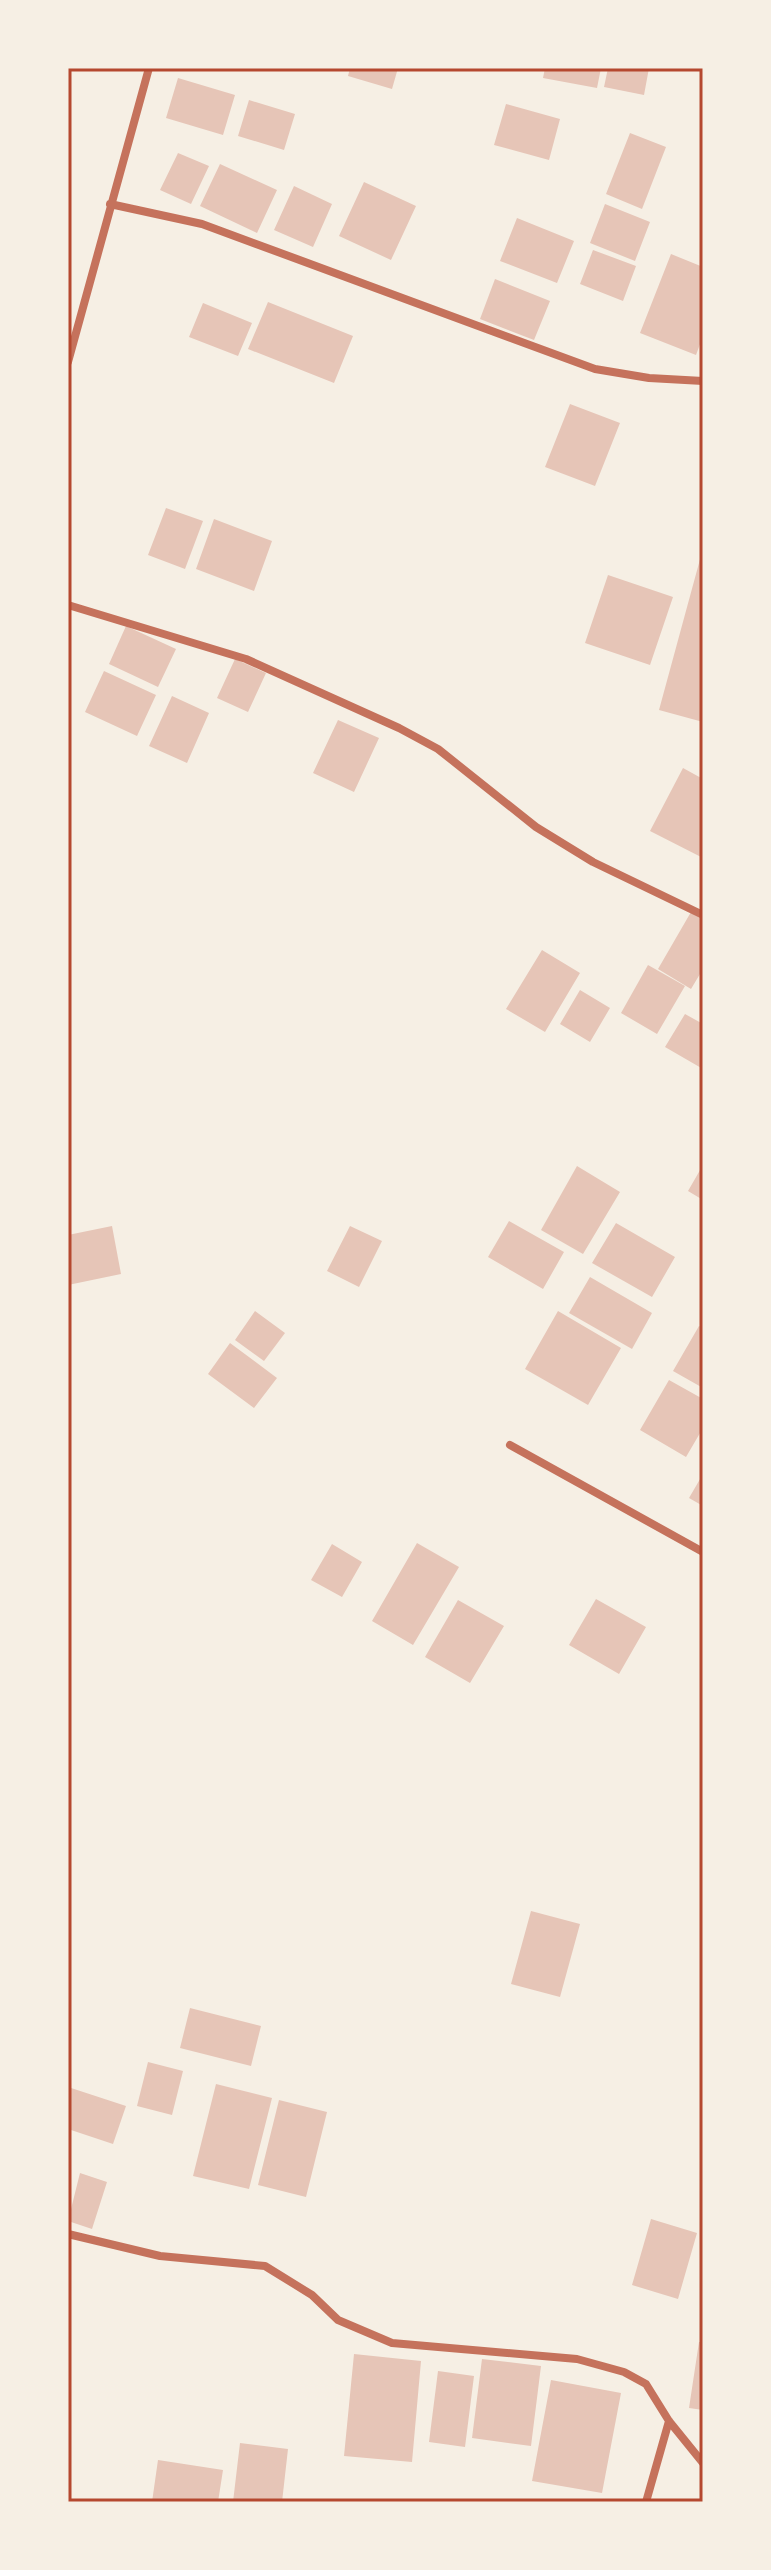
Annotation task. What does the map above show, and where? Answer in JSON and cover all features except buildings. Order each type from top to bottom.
[{"type":"street","points":[[68,362],[149,68]]},
{"type":"street","points":[[110,204],[202,224],[595,369],[649,378],[703,381]]},
{"type":"street","points":[[68,605],[246,659],[399,728],[438,749],[536,827],[620,876],[703,915]]},
{"type":"street","points":[[510,1445],[703,1552]]},
{"type":"street","points":[[68,2234],[160,2256],[265,2266],[312,2295],[338,2320],[392,2343],[577,2359],[614,2369],[646,2384],[669,2421],[703,2463]]},
{"type":"street","points":[[646,2502],[669,2421]]}]
